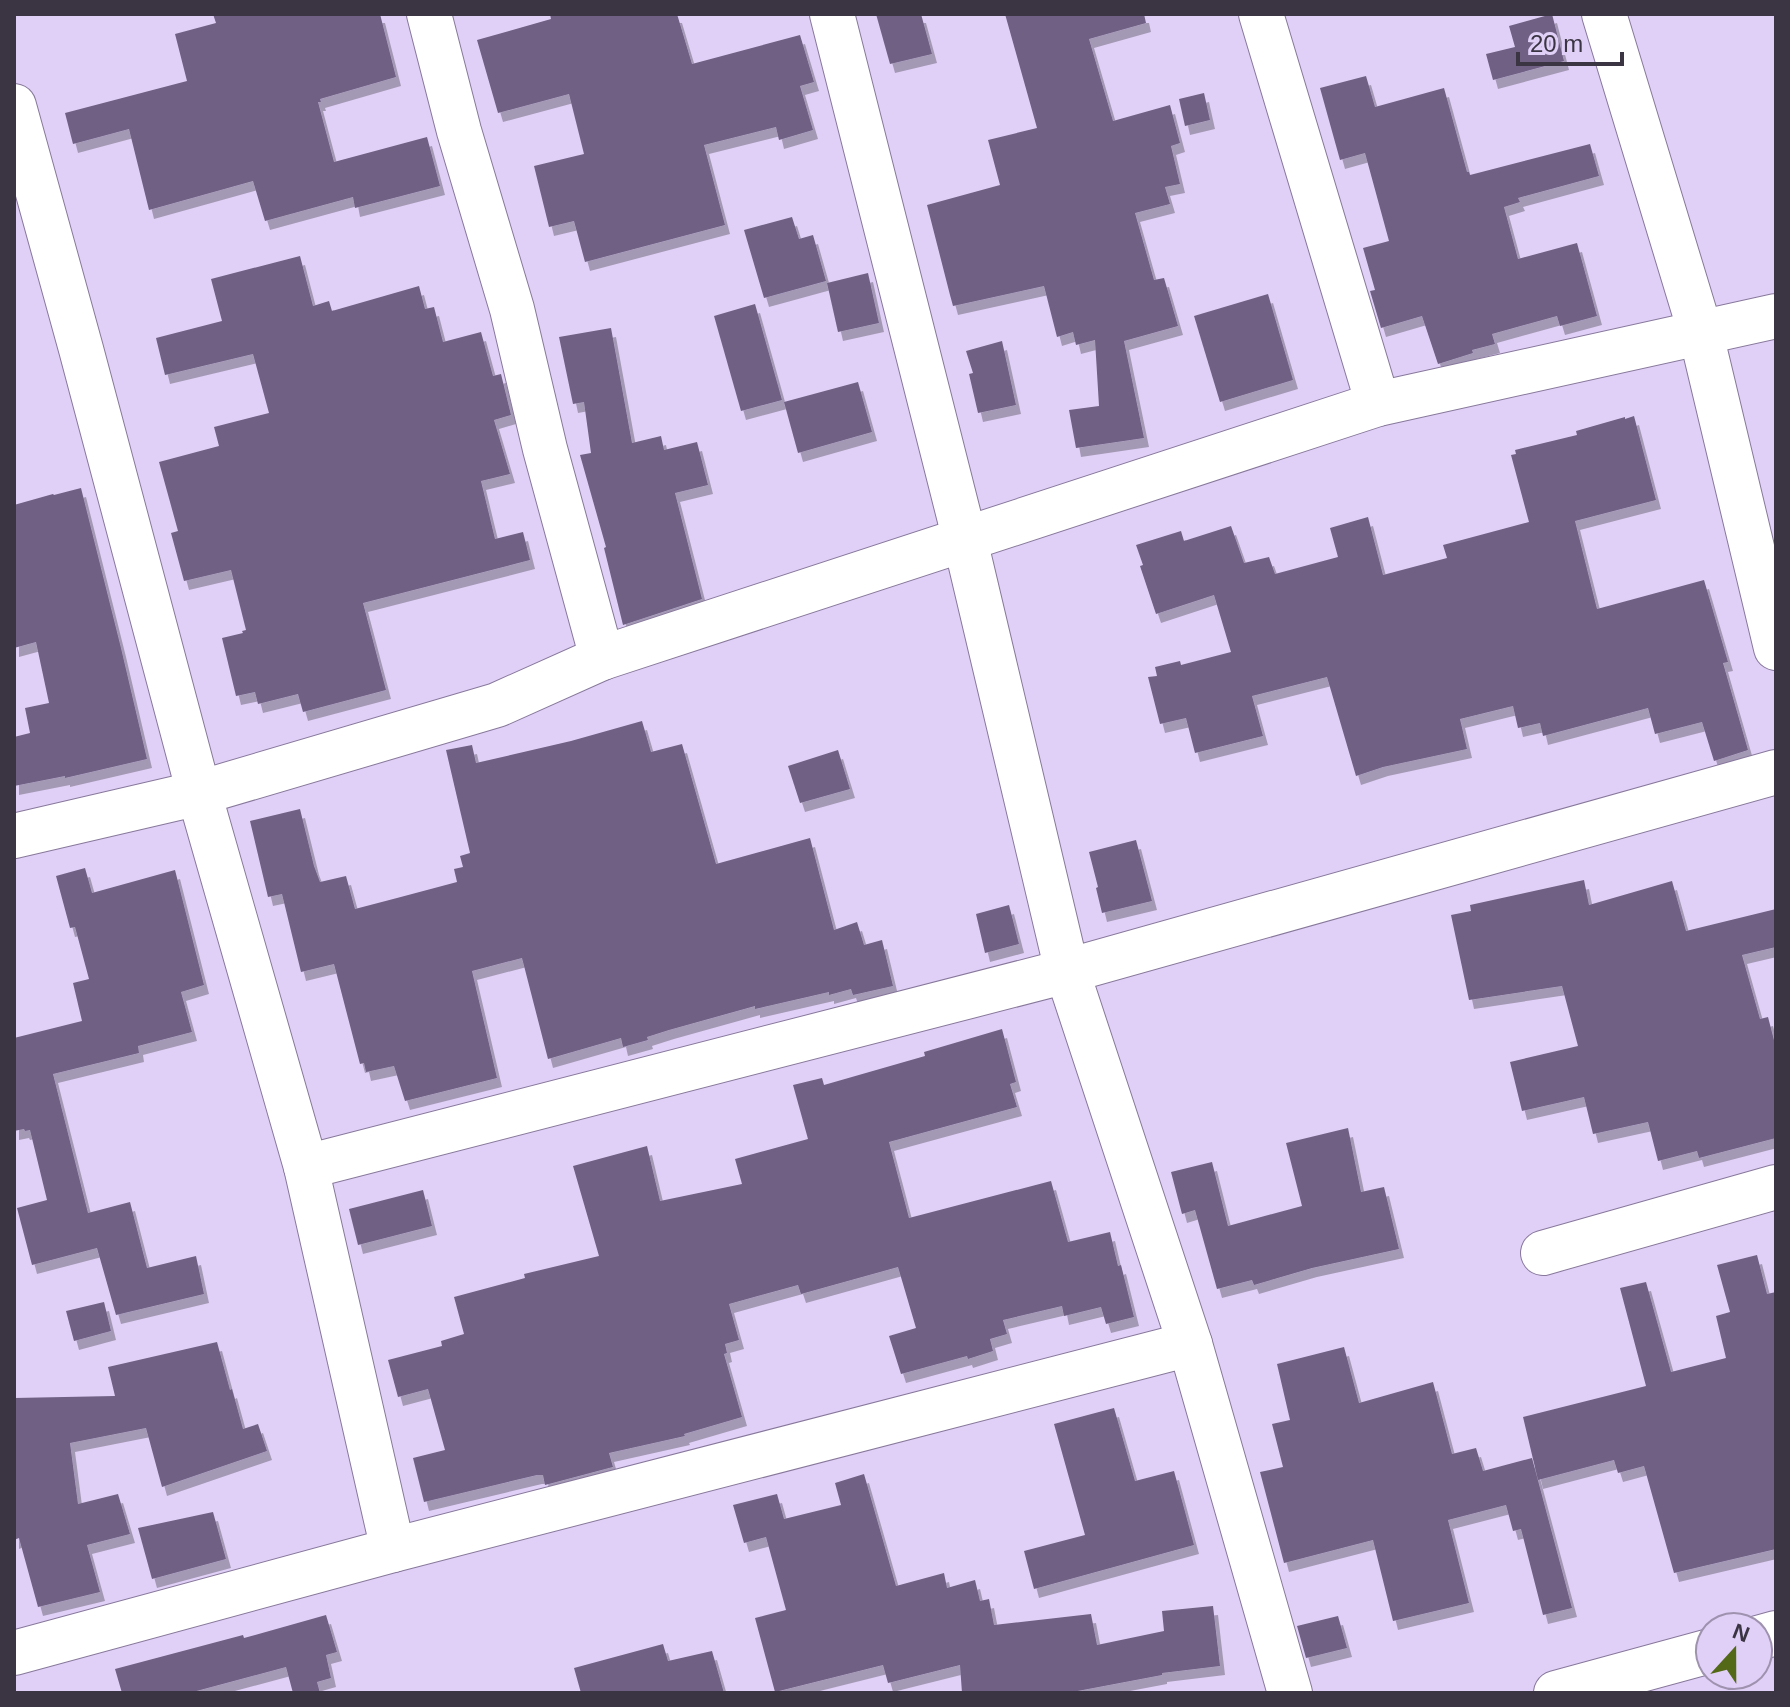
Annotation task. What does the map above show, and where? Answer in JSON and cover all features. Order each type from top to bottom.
[{"type":"street","points":[[429,14],[459,131],[512,309],[545,449],[602,658]]},
{"type":"street","points":[[832,14],[965,540],[1067,971],[1190,1344],[1290,1693]]},
{"type":"street","points":[[1261,14],[1378,404]]},
{"type":"street","points":[[1604,14],[1701,334],[1776,648]]},
{"type":"street","points":[[14,106],[199,793],[306,1167],[393,1550]]},
{"type":"street","points":[[14,836],[199,793],[497,705],[602,658],[1378,404],[1776,316]]},
{"type":"street","points":[[306,1167],[1067,971],[1776,772]]},
{"type":"street","points":[[1543,1253],[1776,1187]]},
{"type":"street","points":[[14,1653],[393,1550],[1190,1344]]},
{"type":"street","points":[[1556,1693],[1694,1655]]},
{"type":"building","points":[[213,14],[380,14],[396,77],[320,99],[321,102],[318,102],[334,162],[427,137],[440,186],[355,208],[353,197],[265,221],[253,181],[149,210],[129,129],[73,144],[65,113],[187,81],[175,34],[216,23]]},
{"type":"building","points":[[550,14],[677,14],[692,64],[800,35],[814,82],[800,86],[813,130],[779,140],[776,127],[704,145],[725,225],[585,262],[574,221],[549,227],[534,166],[584,154],[569,94],[498,113],[477,40],[551,19]]},
{"type":"building","points":[[876,14],[921,14],[932,54],[890,64]]},
{"type":"building","points":[[1005,14],[1144,14],[1146,23],[1089,39],[1113,121],[1170,105],[1180,143],[1171,146],[1180,184],[1165,187],[1170,204],[1135,213],[1154,280],[1164,278],[1178,326],[1124,341],[1144,438],[1076,448],[1069,410],[1099,406],[1095,340],[1076,345],[1073,332],[1057,337],[1044,286],[953,306],[927,205],[1000,185],[988,140],[1037,128]]},
{"type":"building","points":[[1552,14],[1564,61],[1493,80],[1486,54],[1515,47],[1509,26]]},
{"type":"building","points":[[1366,76],[1375,107],[1444,88],[1470,175],[1590,144],[1599,176],[1518,198],[1520,202],[1504,207],[1518,259],[1577,243],[1597,316],[1560,326],[1557,316],[1492,334],[1495,344],[1438,364],[1422,316],[1381,328],[1370,291],[1375,290],[1363,248],[1389,241],[1365,153],[1340,160],[1320,88]]},
{"type":"building","points":[[1204,93],[1210,120],[1185,126],[1179,99]]},
{"type":"building","points":[[792,217],[799,239],[813,235],[826,281],[764,298],[744,230]]},
{"type":"building","points":[[300,256],[313,306],[329,301],[332,311],[419,286],[425,309],[434,307],[443,342],[481,332],[493,376],[501,374],[511,415],[494,420],[510,474],[481,481],[495,539],[523,532],[530,560],[363,603],[386,690],[303,712],[298,694],[258,704],[255,692],[236,696],[222,638],[246,630],[231,570],[184,581],[171,533],[178,531],[159,462],[219,446],[214,427],[269,413],[253,354],[165,375],[156,338],[222,321],[211,279]]},
{"type":"building","points":[[868,273],[879,323],[838,332],[827,283]]},
{"type":"building","points":[[1268,294],[1293,380],[1220,402],[1194,316]]},
{"type":"building","points":[[755,304],[782,400],[741,411],[714,316]]},
{"type":"building","points":[[611,328],[632,443],[661,436],[664,450],[697,442],[708,485],[675,493],[702,599],[623,625],[606,547],[580,455],[591,453],[584,402],[573,404],[559,337]]},
{"type":"building","points":[[1002,341],[1016,405],[978,413],[969,374],[973,373],[966,351]]},
{"type":"building","points":[[858,382],[872,432],[798,453],[784,402]]},
{"type":"building","points":[[1634,416],[1656,500],[1575,521],[1597,609],[1704,580],[1728,662],[1723,663],[1748,750],[1714,761],[1702,722],[1655,734],[1648,708],[1543,736],[1540,723],[1518,728],[1513,706],[1460,719],[1467,749],[1356,776],[1327,677],[1252,696],[1263,736],[1195,753],[1186,718],[1160,724],[1148,677],[1157,676],[1155,667],[1180,661],[1181,665],[1231,652],[1214,595],[1156,614],[1136,545],[1181,531],[1184,541],[1231,526],[1244,563],[1269,557],[1275,574],[1338,557],[1330,528],[1368,517],[1383,575],[1447,558],[1443,545],[1529,522],[1511,455],[1516,454],[1515,450],[1577,435],[1576,431]]},
{"type":"building","points":[[81,488],[147,759],[14,786],[14,737],[30,733],[25,708],[49,703],[36,642],[14,648],[14,505]]},
{"type":"building","points":[[642,721],[651,752],[682,744],[716,864],[810,838],[834,930],[857,922],[864,945],[882,940],[893,986],[853,995],[851,989],[829,995],[829,992],[755,1009],[755,1006],[669,1030],[623,1047],[621,1038],[548,1059],[522,958],[472,971],[497,1078],[405,1101],[394,1066],[366,1072],[364,1063],[360,1064],[334,964],[301,972],[282,894],[268,897],[250,821],[300,809],[320,882],[346,876],[355,909],[457,882],[454,869],[463,867],[460,856],[470,853],[446,750],[472,745],[476,763]]},
{"type":"building","points":[[838,750],[850,789],[800,803],[788,766]]},
{"type":"building","points":[[1136,840],[1152,901],[1102,913],[1089,852]]},
{"type":"building","points":[[85,868],[92,893],[175,870],[204,985],[181,992],[192,1032],[138,1046],[139,1053],[53,1074],[88,1213],[130,1202],[147,1268],[196,1256],[204,1294],[116,1315],[97,1248],[32,1265],[17,1208],[47,1200],[30,1130],[14,1131],[14,1038],[82,1021],[73,983],[89,979],[75,927],[70,928],[56,876]]},
{"type":"building","points":[[1584,880],[1589,905],[1672,881],[1686,931],[1776,909],[1776,947],[1742,955],[1760,1019],[1768,1017],[1776,1048],[1776,1138],[1699,1158],[1697,1151],[1658,1161],[1648,1122],[1593,1134],[1584,1097],[1522,1111],[1510,1062],[1578,1046],[1562,986],[1469,1000],[1451,915],[1471,911],[1470,905]]},
{"type":"building","points":[[1009,905],[1019,944],[985,953],[976,914]]},
{"type":"building","points":[[1002,1029],[1016,1082],[1010,1084],[1017,1107],[889,1142],[909,1218],[1051,1181],[1068,1242],[1110,1232],[1134,1317],[1106,1324],[1101,1307],[1064,1316],[1062,1306],[1003,1320],[1007,1334],[990,1339],[993,1351],[901,1374],[889,1336],[916,1328],[898,1267],[801,1294],[798,1285],[729,1304],[739,1340],[725,1344],[727,1353],[724,1354],[742,1417],[685,1436],[609,1453],[613,1467],[545,1485],[543,1475],[537,1475],[424,1502],[413,1458],[445,1450],[428,1389],[398,1397],[388,1360],[442,1346],[441,1341],[464,1334],[454,1297],[525,1278],[524,1274],[599,1256],[573,1166],[647,1146],[660,1201],[742,1184],[735,1159],[808,1139],[793,1085],[822,1078],[824,1085],[925,1056],[924,1052]]},
{"type":"building","points":[[1348,1128],[1361,1192],[1384,1187],[1399,1249],[1312,1268],[1254,1285],[1252,1280],[1217,1289],[1195,1210],[1182,1214],[1171,1172],[1212,1162],[1228,1226],[1302,1206],[1286,1143]]},
{"type":"building","points":[[423,1190],[432,1226],[358,1245],[349,1209]]},
{"type":"building","points":[[1757,1255],[1767,1294],[1776,1292],[1776,1549],[1674,1573],[1644,1466],[1618,1473],[1614,1460],[1538,1480],[1523,1417],[1646,1386],[1620,1288],[1646,1282],[1671,1372],[1726,1358],[1716,1316],[1730,1312],[1717,1265]]},
{"type":"building","points":[[104,1302],[111,1331],[74,1341],[66,1311]]},
{"type":"building","points":[[217,1342],[243,1429],[258,1424],[267,1451],[162,1487],[146,1428],[70,1443],[78,1504],[118,1494],[130,1534],[87,1545],[100,1592],[38,1607],[19,1538],[14,1540],[14,1398],[115,1396],[108,1367]]},
{"type":"building","points":[[1344,1347],[1359,1403],[1433,1382],[1452,1454],[1476,1448],[1483,1471],[1532,1458],[1572,1608],[1543,1615],[1521,1529],[1513,1531],[1506,1505],[1448,1520],[1469,1603],[1393,1621],[1373,1540],[1284,1563],[1260,1472],[1283,1467],[1272,1424],[1290,1420],[1277,1364]]},
{"type":"building","points":[[1114,1408],[1135,1481],[1174,1471],[1194,1545],[1034,1589],[1024,1551],[1085,1535],[1054,1424]]},
{"type":"building","points":[[864,1474],[896,1586],[944,1573],[947,1588],[975,1580],[980,1601],[989,1599],[994,1625],[1091,1614],[1097,1645],[1164,1631],[1162,1611],[1213,1606],[1220,1666],[1162,1673],[1067,1693],[962,1693],[960,1665],[888,1683],[883,1665],[775,1692],[755,1618],[786,1610],[766,1537],[744,1543],[733,1505],[777,1494],[784,1519],[841,1505],[835,1483]]},
{"type":"building","points":[[213,1512],[226,1559],[152,1579],[138,1528]]},
{"type":"building","points":[[326,1615],[337,1652],[326,1655],[331,1678],[317,1682],[320,1693],[293,1693],[286,1667],[189,1693],[122,1693],[115,1669]]},
{"type":"building","points":[[1338,1616],[1347,1648],[1306,1658],[1297,1626]]},
{"type":"building","points":[[663,1644],[668,1661],[712,1651],[724,1693],[581,1693],[574,1668]]}]
